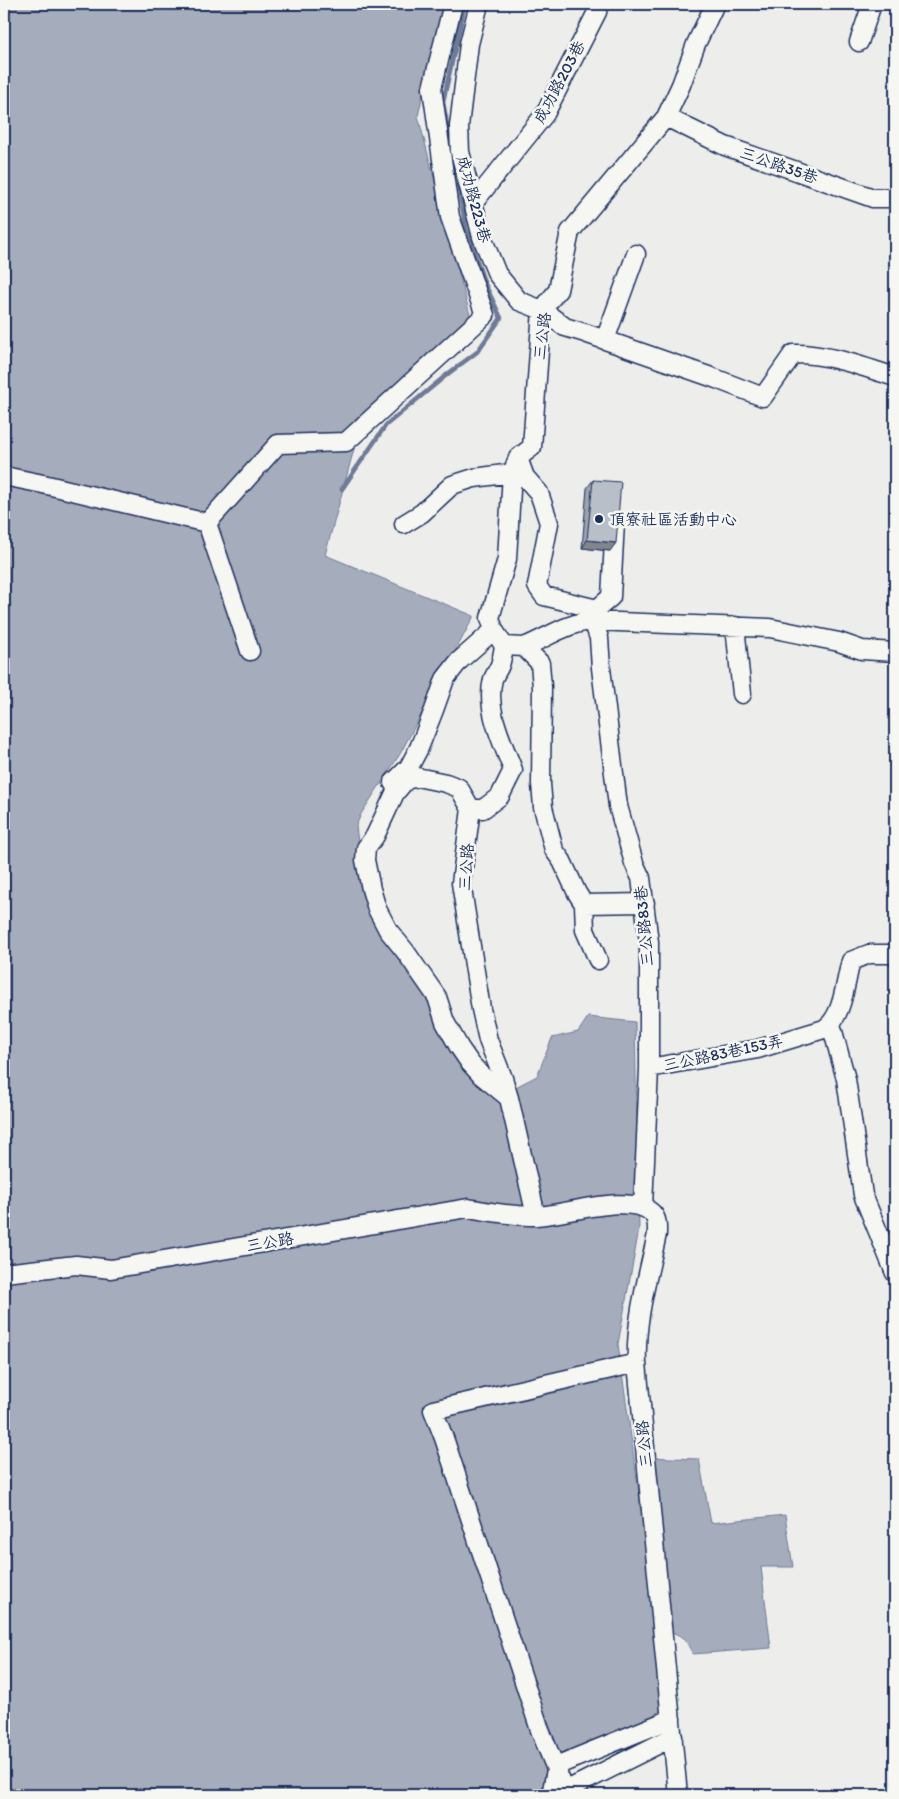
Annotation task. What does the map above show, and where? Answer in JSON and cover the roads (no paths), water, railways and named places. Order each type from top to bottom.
[{"type":"street","points":[[206,523],[278,444],[346,442],[485,315],[450,217],[432,88],[453,4]]},
{"type":"street","name":"成功路223巷","points":[[479,4],[469,44],[459,126],[460,152],[482,237],[497,274],[519,301],[542,310],[565,328],[714,378],[763,398],[793,354],[808,354],[873,369],[895,377]]},
{"type":"street","name":"成功路203巷","points":[[476,209],[545,114],[597,12],[599,4]]},
{"type":"street","name":"三公路","points":[[515,465],[532,447],[542,310],[558,290],[570,232],[666,118],[681,85],[696,44],[715,4]]},
{"type":"street","points":[[859,42],[872,4]]},
{"type":"street","name":"三公路35巷","points":[[666,118],[725,146],[873,198],[895,198]]},
{"type":"street","points":[[450,217],[476,209]]},
{"type":"street","points":[[605,340],[636,254]]},
{"type":"street","points":[[404,524],[422,513],[452,485],[515,465]]},
{"type":"street","points":[[515,465],[539,493],[549,523],[537,586],[544,596],[595,615],[770,628],[839,642],[862,650],[895,652]]},
{"type":"street","points":[[509,1098],[481,1075],[452,1037],[437,997],[409,956],[388,930],[377,909],[365,860],[366,848],[376,836],[395,793],[411,777],[453,785],[459,788],[471,809],[483,808],[500,796],[513,770],[495,728],[492,693],[493,679],[500,666],[504,646],[494,630],[490,618],[507,559],[515,465]]},
{"type":"street","points":[[4,476],[206,523]]},
{"type":"street","points":[[504,646],[524,647],[583,621],[595,615],[611,596],[616,512]]},
{"type":"street","points":[[206,523],[250,651]]},
{"type":"street","name":"三公路83巷","points":[[595,615],[618,806],[634,863],[641,878],[649,942],[649,1068],[643,1207]]},
{"type":"street","points":[[735,626],[742,694]]},
{"type":"street","points":[[365,860],[371,817],[380,797],[409,767],[434,710],[444,679],[459,661],[494,630]]},
{"type":"street","points":[[524,647],[540,663],[543,806],[554,850],[562,861],[584,904],[585,930],[598,960]]},
{"type":"street","name":"三公路","points":[[471,809],[461,883],[464,906],[481,1010],[488,1040],[509,1098],[536,1216]]},
{"type":"street","points":[[584,904],[645,903]]},
{"type":"street","points":[[895,954],[869,954],[851,961],[838,1014],[831,1024],[846,1078],[864,1195],[895,1273]]},
{"type":"street","name":"三公路83巷153弄","points":[[649,1068],[758,1049],[824,1028],[831,1024]]},
{"type":"street","name":"三公路","points":[[4,1273],[76,1265],[111,1269],[468,1208],[536,1216],[605,1205],[627,1204],[643,1207],[653,1213],[657,1222],[657,1234],[639,1318],[636,1344],[678,1795]]},
{"type":"street","points":[[637,1363],[433,1410],[444,1438],[540,1730],[556,1770],[560,1794],[673,1737]]},
{"type":"street","points":[[556,1770],[563,1763],[671,1719]]},
{"type":"water","points":[[4,4],[443,4],[418,116],[471,319],[357,438],[325,555],[474,616],[400,754],[361,814],[356,826],[364,891],[395,944],[504,1093],[537,1076],[552,1038],[578,1032],[588,1017],[635,1022],[639,1229],[618,1344],[669,1708],[654,1714],[655,1723],[554,1762],[551,1795],[4,1795]]},
{"type":"water","points":[[644,1457],[699,1459],[711,1523],[785,1515],[793,1567],[761,1567],[771,1648],[693,1654],[684,1638],[665,1628]]},
{"type":"waterway","points":[[452,152],[443,102],[465,4]]},
{"type":"waterway","points":[[342,489],[386,425],[477,352],[501,318],[484,282],[466,228],[454,162]]},
{"type":"place","name":"頂寮社區活動中心","points":[[599,519]]}]
